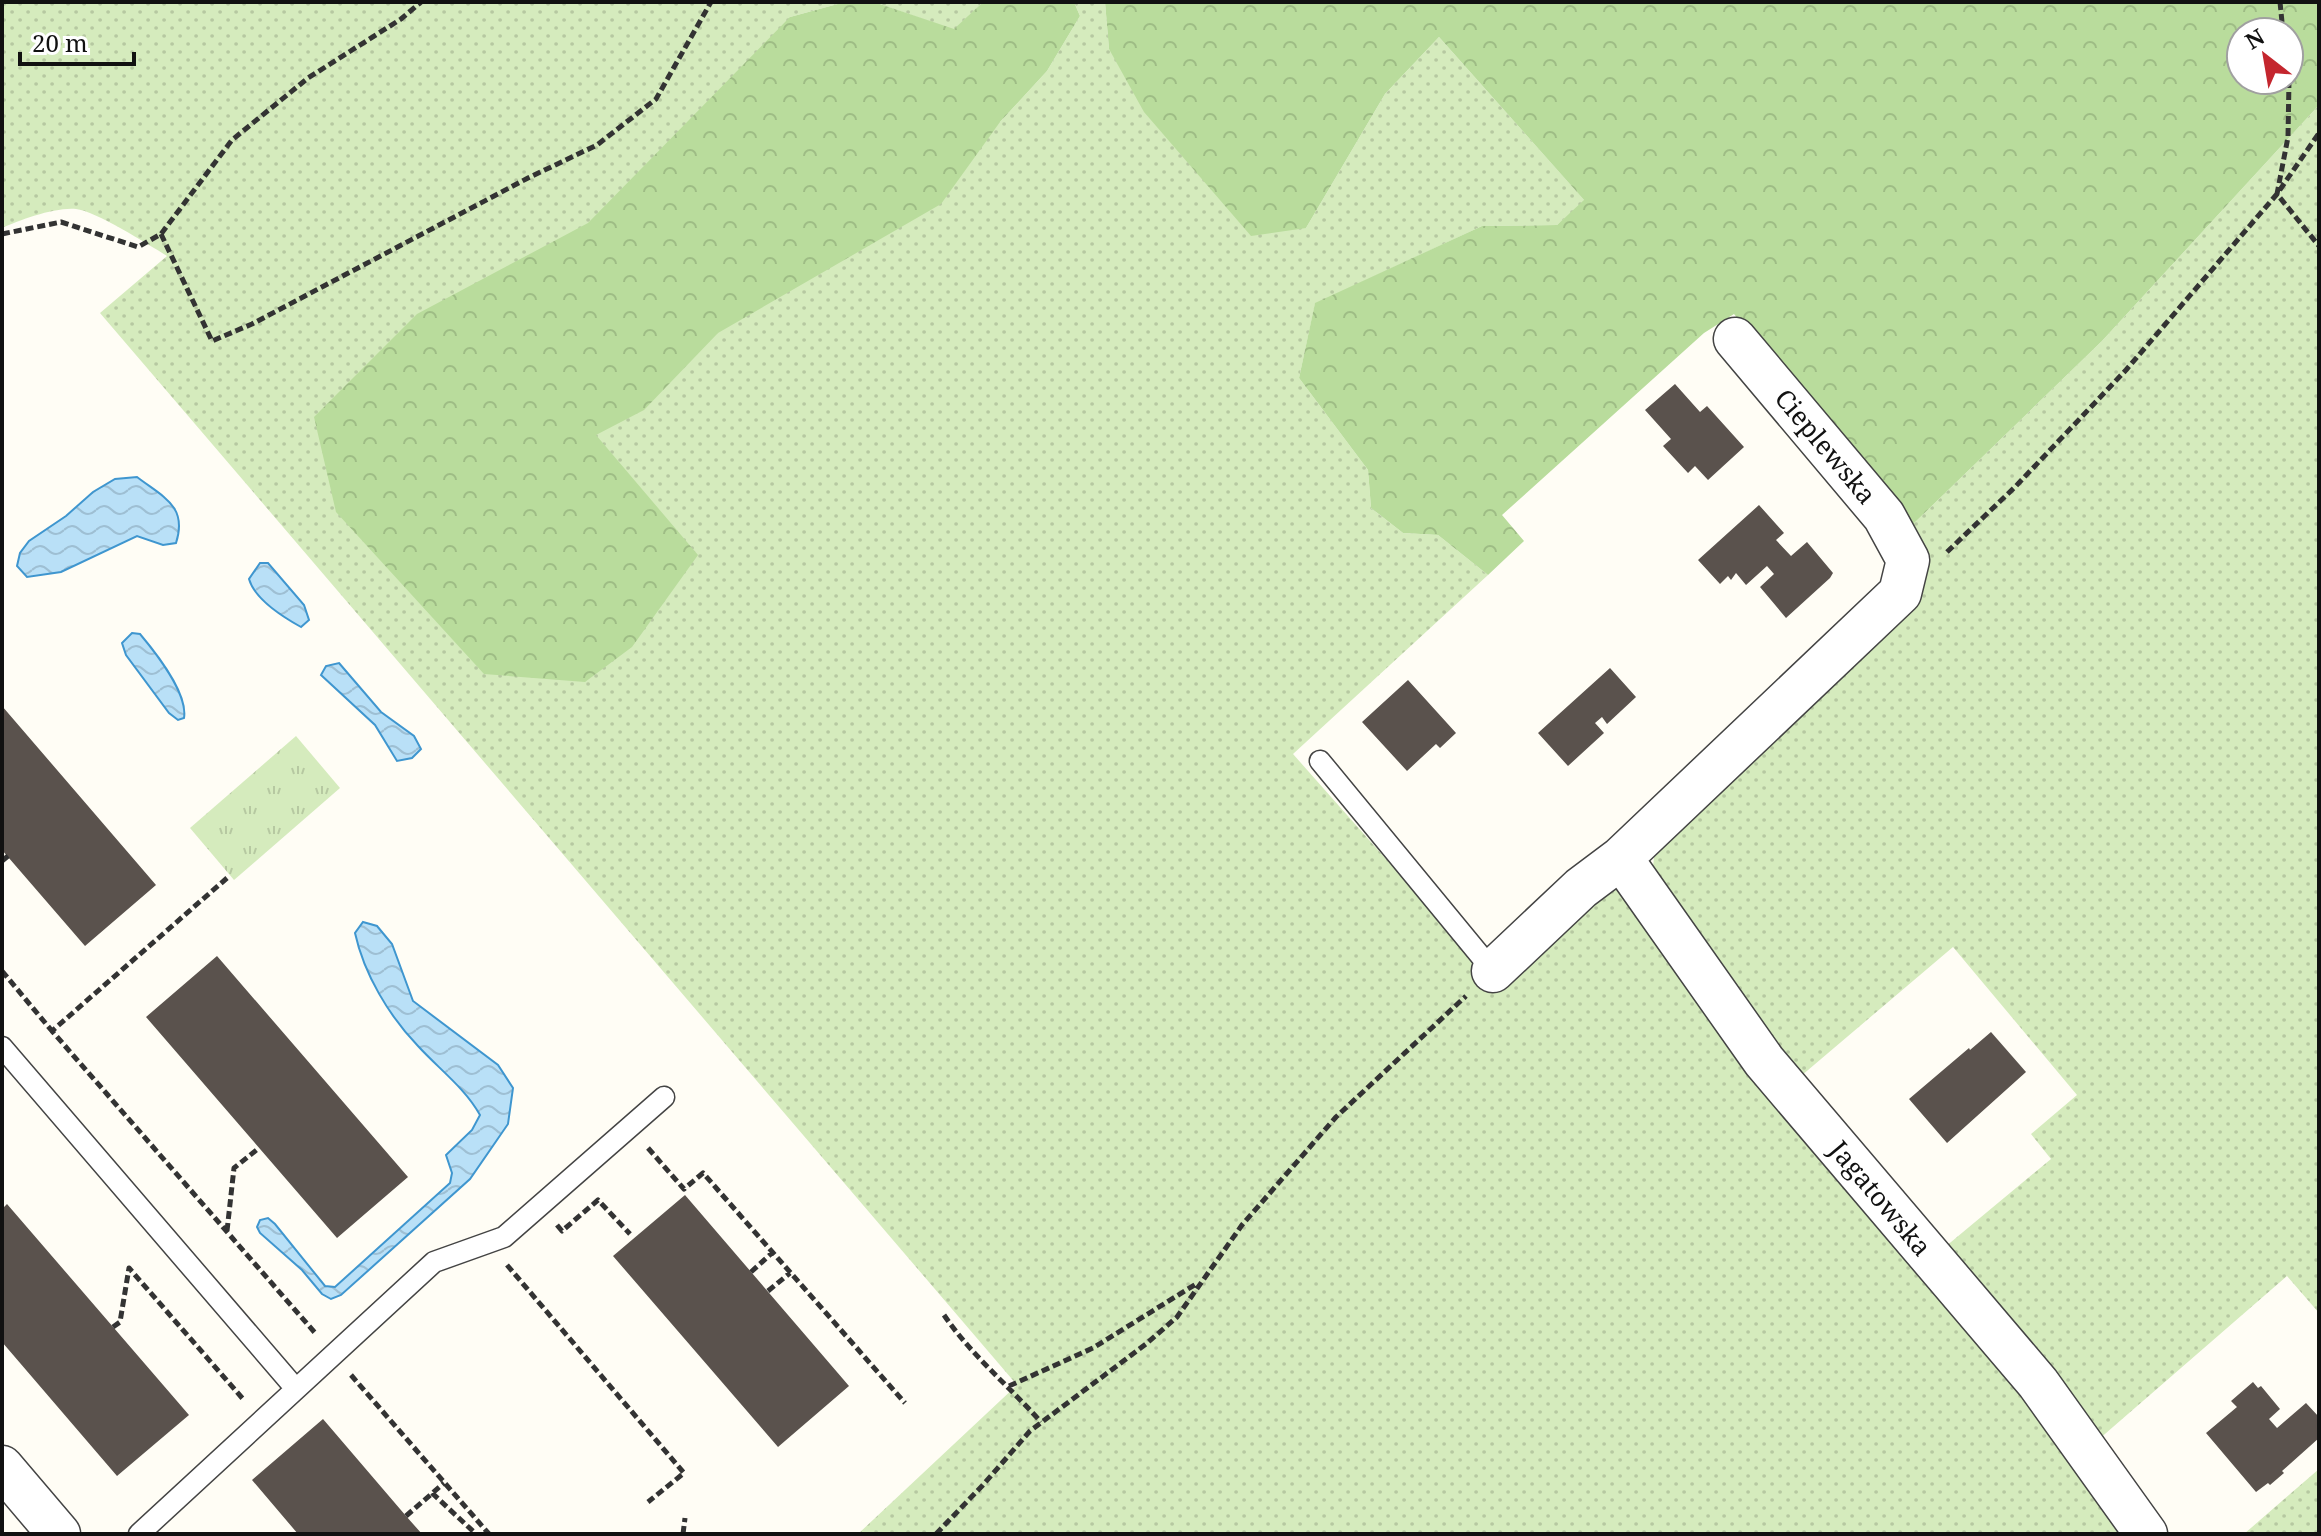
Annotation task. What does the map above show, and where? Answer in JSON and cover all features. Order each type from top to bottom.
[{"type":"street","name":"Cieplewska","points":[[1735,339],[1884,516],[1908,560]]},
{"type":"street","points":[[1493,971],[1581,888],[1621,858],[1900,593],[1908,560]]},
{"type":"street","name":"Jagatowska","points":[[1621,858],[1764,1061],[2038,1383],[2146,1534]]},
{"type":"street","points":[[2,1467],[59,1534]]},
{"type":"lane","points":[[1320,761],[1493,971]]},
{"type":"lane","points":[[2,1047],[296,1389]]},
{"type":"lane","points":[[139,1534],[434,1262],[504,1237],[664,1097]]},
{"type":"path","points":[[2,234],[61,222],[138,247],[161,234],[232,140],[308,78],[401,19],[421,2]]},
{"type":"path","points":[[161,234],[212,341],[252,324],[528,178],[597,145],[656,99],[711,2]]},
{"type":"path","points":[[2289,96],[2288,137],[2277,194],[2319,246]]},
{"type":"path","points":[[1908,560],[1941,557],[2015,487],[2126,370],[2277,194],[2319,133]]},
{"type":"path","points":[[52,1031],[227,878]]},
{"type":"path","points":[[2,971],[486,1533]]},
{"type":"path","points":[[936,1534],[1030,1431],[1177,1317],[1242,1225],[1336,1117],[1493,971]]},
{"type":"path","points":[[227,1232],[234,1168],[259,1148]]},
{"type":"path","points":[[648,1148],[684,1189],[703,1173],[905,1403]]},
{"type":"path","points":[[553,1221],[562,1231],[598,1200],[630,1234]]},
{"type":"path","points":[[751,1272],[773,1252]]},
{"type":"path","points":[[514,1254],[504,1261],[684,1473],[648,1502]]},
{"type":"path","points":[[113,1327],[120,1322],[129,1268],[262,1421]]},
{"type":"path","points":[[768,1291],[790,1273]]},
{"type":"path","points":[[1009,1386],[1093,1348],[1200,1282]]},
{"type":"path","points":[[944,1315],[967,1347],[1009,1386],[1041,1422]]},
{"type":"path","points":[[406,1516],[444,1483]]},
{"type":"path","points":[[432,1493],[476,1534]]},
{"type":"path","points":[[683,1534],[685,1518]]},
{"type":"green space","points":[[2,2],[845,2],[790,17],[1000,122],[1047,71],[1080,16],[1074,2],[1105,2],[1109,49],[1306,228],[1385,94],[1439,37],[1585,201],[1557,225],[1482,226],[1315,304],[1299,378],[1368,470],[1371,508],[1403,533],[1438,535],[1488,575],[1293,754],[1463,946],[1461,949],[1488,983],[1604,876],[1639,915],[2139,1534],[858,1534],[1017,1385],[100,313],[167,256],[108,222],[76,209],[48,212],[2,228]]},
{"type":"green space","points":[[845,2],[874,2],[954,29],[983,2],[1074,2],[1080,16],[1047,71],[1000,122],[941,204],[718,333],[644,410],[596,435],[698,555],[632,647],[585,682],[484,674],[336,512],[314,417],[417,314],[588,223],[790,17]]},
{"type":"green space","points":[[874,2],[983,2],[954,30]]},
{"type":"green space","points":[[1105,2],[2319,2],[2319,105],[2102,341],[1907,530],[1734,314],[1704,333],[1502,515],[1524,541],[1488,575],[1438,535],[1403,533],[1371,508],[1368,470],[1299,378],[1315,303],[1482,226],[1557,225],[1584,200],[1439,37],[1385,94],[1306,228],[1251,236],[1144,112],[1109,49]]},
{"type":"green space","points":[[2319,105],[2319,1313],[2287,1276],[2098,1440],[1945,1247],[2051,1159],[2031,1134],[2077,1095],[1953,947],[1801,1076],[1651,884],[1655,849],[1913,603],[1907,530],[2102,341]]},
{"type":"green space","points":[[296,736],[340,788],[234,880],[190,828]]},
{"type":"green space","points":[[2319,1469],[2319,1534],[2244,1534]]},
{"type":"water","points":[[137,477],[164,497],[176,511],[179,530],[176,543],[163,545],[137,536],[61,572],[27,577],[17,566],[20,553],[29,541],[66,516],[93,492],[115,479]]},
{"type":"water","points":[[260,563],[268,563],[304,605],[309,620],[301,627],[270,607],[252,587],[249,579]]},
{"type":"water","points":[[132,633],[140,634],[170,674],[181,697],[184,718],[178,720],[169,713],[126,655],[122,643]]},
{"type":"water","points":[[339,663],[381,712],[414,736],[421,749],[412,758],[397,761],[375,725],[321,675],[326,666]]},
{"type":"water","points":[[363,922],[377,926],[392,944],[413,1001],[498,1065],[513,1088],[508,1124],[470,1179],[341,1295],[331,1299],[322,1294],[302,1270],[260,1233],[257,1227],[260,1220],[268,1218],[275,1224],[325,1286],[335,1287],[450,1183],[452,1173],[446,1155],[472,1130],[480,1115],[459,1087],[407,1034],[379,994],[355,933]]},
{"type":"building","points":[[1675,384],[1700,412],[1707,406],[1744,447],[1708,480],[1695,466],[1688,473],[1663,446],[1671,439],[1645,410]]},
{"type":"building","points":[[1759,505],[1784,533],[1776,540],[1791,556],[1807,542],[1833,573],[1786,618],[1760,587],[1774,574],[1767,566],[1746,585],[1736,573],[1731,580],[1728,576],[1720,584],[1698,560]]},
{"type":"building","points":[[1610,668],[1636,697],[1607,724],[1602,717],[1595,723],[1604,733],[1568,766],[1538,733]]},
{"type":"building","points":[[1408,680],[1456,733],[1440,748],[1436,744],[1407,771],[1362,722]]},
{"type":"building","points":[[2,706],[156,885],[85,946],[2,850]]},
{"type":"building","points":[[217,956],[408,1177],[337,1238],[146,1017]]},
{"type":"building","points":[[1991,1032],[2026,1072],[1947,1143],[1909,1099]]},
{"type":"building","points":[[685,1195],[849,1386],[778,1447],[613,1256]]},
{"type":"building","points":[[7,1204],[189,1415],[117,1476],[2,1342],[2,1209]]},
{"type":"building","points":[[2253,1382],[2258,1388],[2261,1386],[2280,1409],[2269,1419],[2277,1428],[2306,1403],[2319,1417],[2319,1438],[2270,1485],[2268,1483],[2256,1492],[2206,1433],[2237,1407],[2231,1401]]},
{"type":"building","points":[[323,1419],[422,1534],[298,1534],[252,1480]]}]
